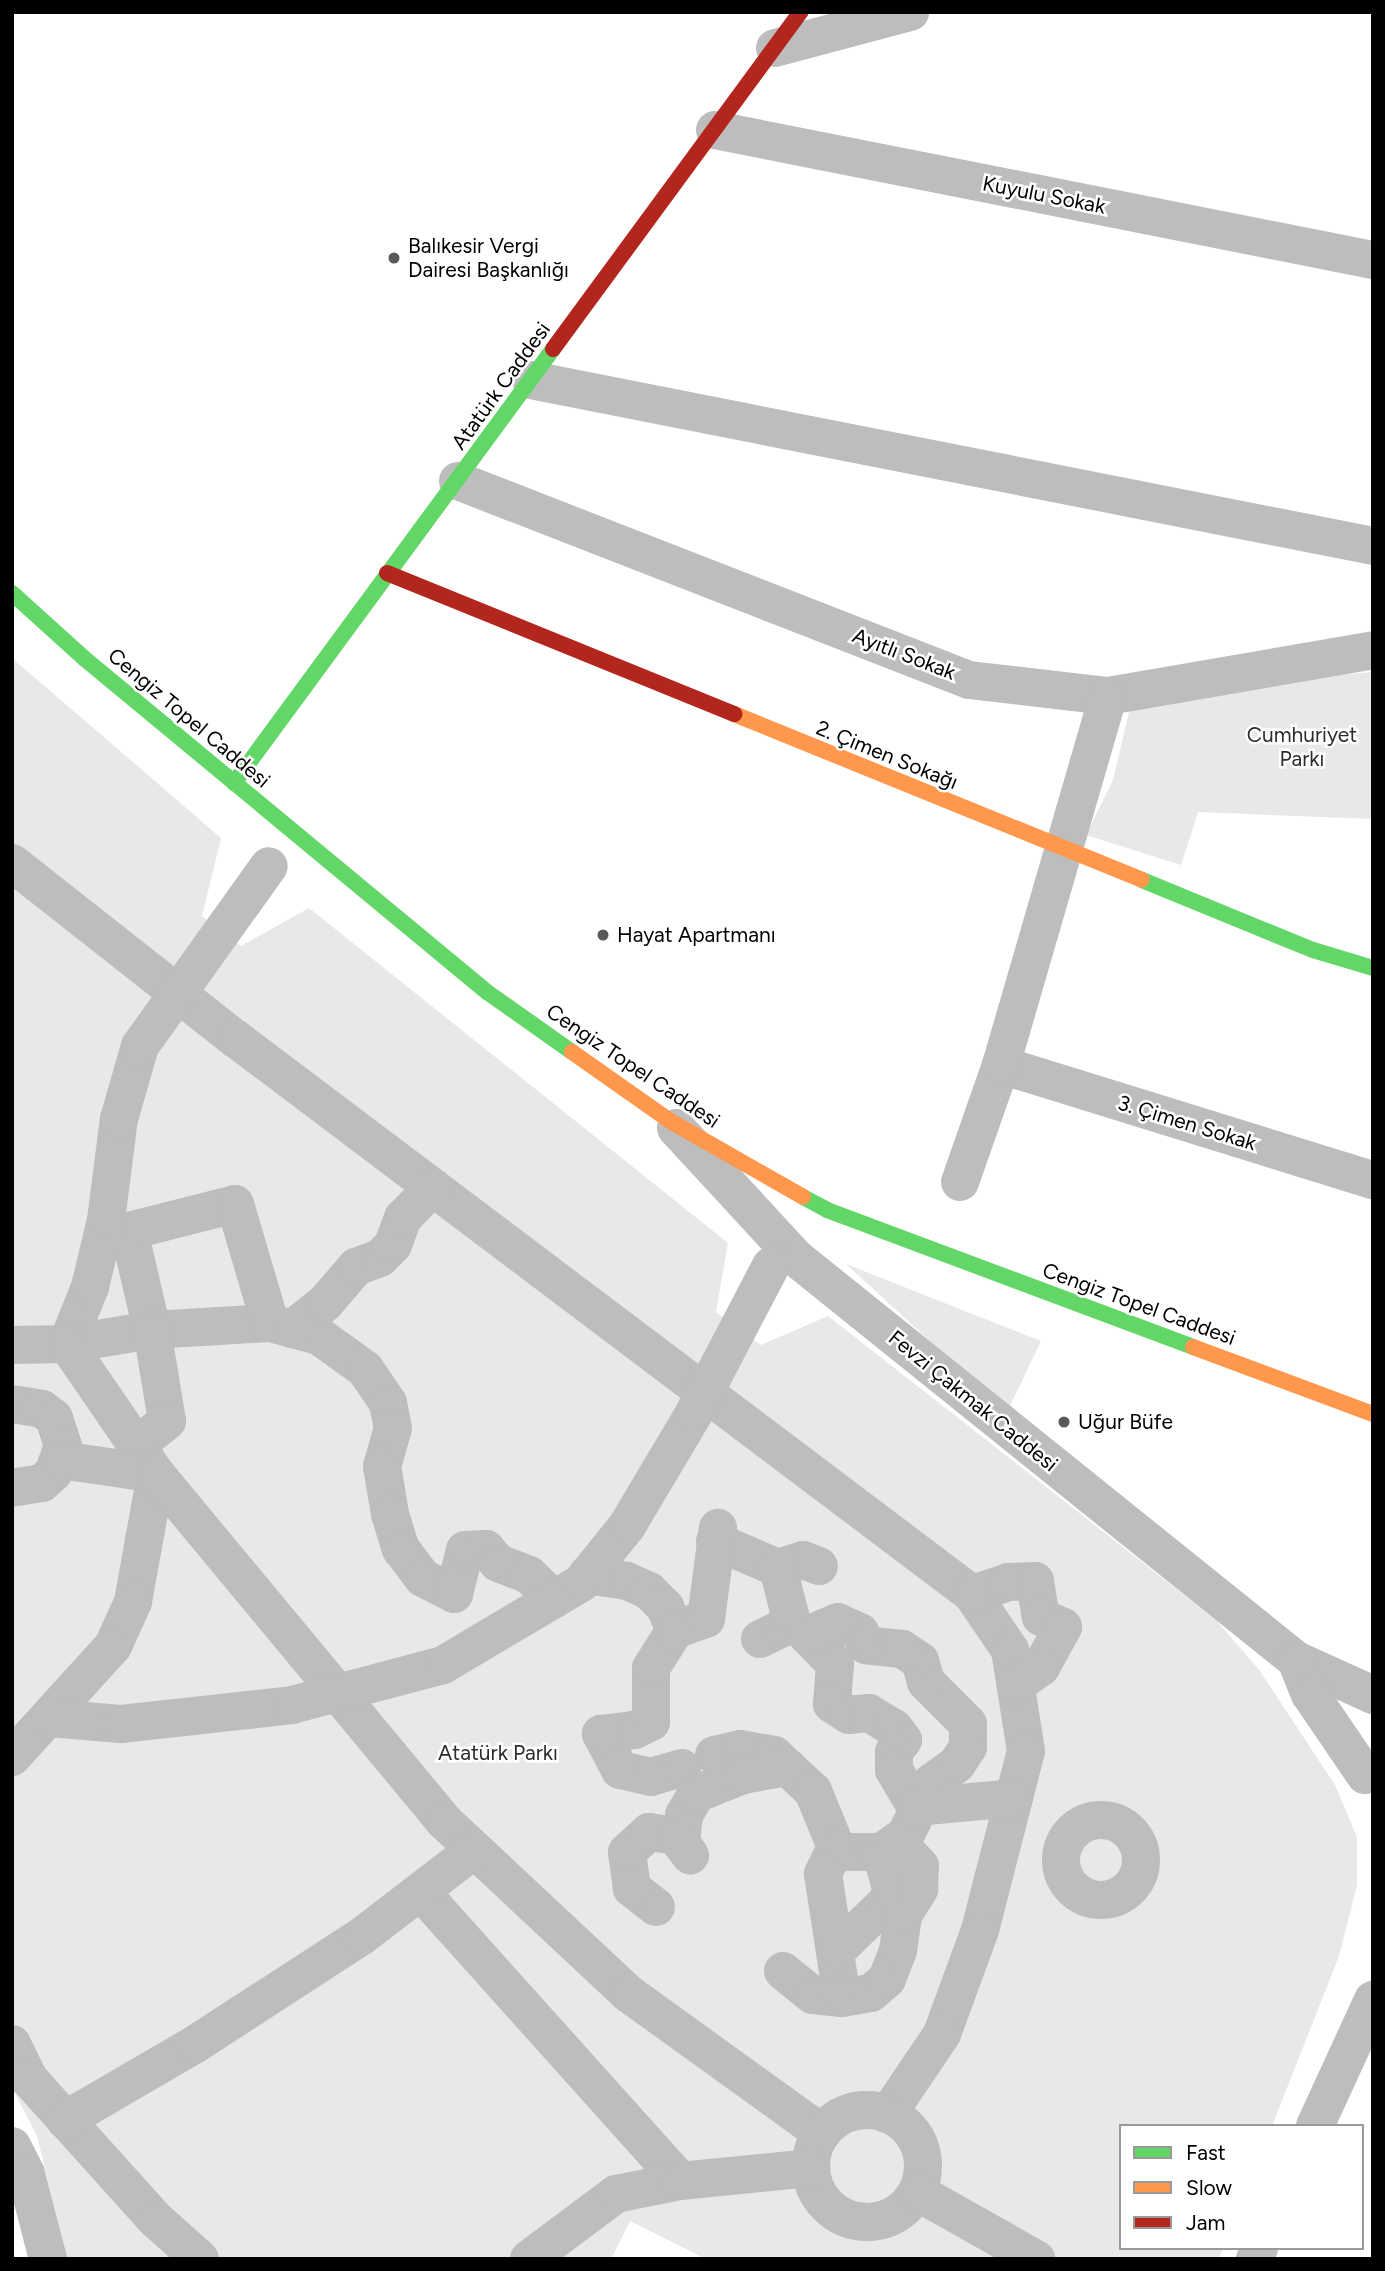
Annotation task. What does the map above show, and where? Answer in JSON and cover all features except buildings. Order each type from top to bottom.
[{"type":"street","name":"Atatürk Caddesi","points":[[234,783],[801,12]]},
{"type":"street","points":[[775,48],[911,12]]},
{"type":"street","name":"Kuyulu Sokak","points":[[715,130],[1373,260]]},
{"type":"street","points":[[531,380],[1373,546]]},
{"type":"street","name":"Ayıtlı Sokak","points":[[457,481],[968,680],[1108,696],[1373,650]]},
{"type":"street","name":"2. Çimen Sokağı","points":[[387,573],[1313,950],[1373,968]]},
{"type":"street","name":"Cengiz Topel Caddesi","points":[[12,593],[234,783],[487,992],[670,1121],[827,1210],[1373,1414]]},
{"type":"street","points":[[960,1182],[1001,1065],[1108,696]]},
{"type":"street","points":[[12,863],[178,989],[236,1039],[972,1594],[1010,1650],[1026,1751],[980,1930],[942,2034],[888,2114]]},
{"type":"street","points":[[12,1757],[49,1718],[118,1635],[132,1602],[146,1460],[167,1421],[152,1329],[116,1229],[119,1119],[140,1046],[178,989],[269,866]]},
{"type":"street","name":"3. Çimen Sokak","points":[[1001,1065],[1373,1180]]},
{"type":"street","name":"Fevzi Çakmak Caddesi","points":[[670,1121],[796,1258],[1296,1660]]},
{"type":"street","points":[[281,1326],[325,1303],[356,1267],[380,1258],[393,1245],[403,1218],[433,1187]]},
{"type":"street","points":[[116,1229],[235,1204],[281,1326]]},
{"type":"street","points":[[67,1344],[116,1229]]},
{"type":"street","points":[[49,1718],[121,1724],[292,1705],[443,1665],[554,1599],[587,1575],[627,1526],[771,1266]]},
{"type":"street","points":[[12,1488],[42,1483],[61,1460],[61,1431],[54,1418],[42,1409],[13,1404],[12,1346],[67,1344],[152,1329],[281,1326],[319,1336],[365,1369],[388,1403],[393,1428],[382,1465],[390,1514],[401,1549],[423,1578],[454,1594],[465,1550],[486,1549],[498,1563],[529,1575],[554,1599]]},
{"type":"street","points":[[67,1344],[146,1460],[445,1822],[629,1994],[816,2150],[824,2202],[854,2221],[891,2217],[918,2192],[923,2174],[920,2146],[904,2123],[888,2114],[851,2112],[816,2150],[616,2194],[529,2259]]},
{"type":"street","points":[[61,1460],[146,1460]]},
{"type":"street","points":[[771,1746],[740,1749],[651,1777],[620,1770],[601,1734],[635,1730],[651,1723],[651,1668],[675,1630],[706,1619],[717,1535],[778,1567],[803,1560],[819,1566]]},
{"type":"street","points":[[760,1639],[783,1628],[790,1615],[778,1567]]},
{"type":"street","points":[[587,1575],[627,1581],[649,1591],[665,1607],[675,1630]]},
{"type":"street","points":[[972,1594],[1009,1582],[1035,1581],[1041,1617],[1063,1627],[1041,1667],[1016,1685]]},
{"type":"street","points":[[771,1746],[813,1791],[836,1847],[847,1852],[889,1846],[905,1836],[916,1807],[932,1782],[957,1764],[968,1747],[968,1724],[926,1682],[920,1661],[902,1649],[866,1645],[860,1632],[838,1622],[807,1635],[835,1664],[832,1703],[849,1715],[869,1713],[894,1728],[903,1740],[894,1752],[894,1770],[916,1807]]},
{"type":"street","points":[[835,1683],[850,1679],[878,1656],[880,1647]]},
{"type":"street","points":[[1296,1660],[1373,1695]]},
{"type":"street","points":[[1296,1660],[1310,1694],[1370,1775]]},
{"type":"street","points":[[656,1908],[632,1888],[627,1852],[649,1832],[676,1836],[686,1849],[684,1815],[696,1794],[743,1775],[771,1746]]},
{"type":"street","points":[[916,1807],[1010,1813],[1064,1844]]},
{"type":"street","points":[[837,1950],[889,1900],[889,1846]]},
{"type":"street","points":[[783,1971],[813,1995],[842,1998],[872,1993],[887,1979],[898,1951],[903,1915],[919,1889],[919,1866],[889,1846]]},
{"type":"street","points":[[836,1847],[824,1874],[842,1998]]},
{"type":"street","points":[[65,2120],[194,2045],[422,1893],[474,1850]]},
{"type":"street","points":[[422,1893],[680,2181]]},
{"type":"street","points":[[1316,2124],[1373,2000]]},
{"type":"street","points":[[12,2044],[29,2080],[155,2219],[201,2259]]},
{"type":"street","points":[[12,2146],[26,2174],[48,2259]]},
{"type":"street","points":[[918,2192],[1036,2259]]},
{"type":"green space","name":"Atatürk Parkı","points":[[12,658],[221,838],[202,916],[241,946],[309,908],[728,1243],[716,1312],[761,1345],[828,1316],[1216,1620],[1260,1671],[1335,1785],[1357,1837],[1357,1885],[1339,1956],[1273,2124],[1119,2124],[1119,2250],[1222,2250],[1219,2259],[706,2259],[630,2221],[611,2259],[67,2259],[37,2136],[12,2088]]},
{"type":"green space","name":"Cumhuriyet Parkı","points":[[1373,672],[1373,819],[1198,812],[1181,865],[1086,835],[1113,780],[1132,699],[1197,686]]},
{"type":"green space","points":[[846,1264],[1041,1341],[1007,1412]]},
{"type":"traffic: fast","points":[[234,783],[553,349]]},
{"type":"traffic: fast","points":[[12,593],[85,659],[487,992],[572,1052]]},
{"type":"traffic: fast","points":[[1142,880],[1313,950],[1373,968]]},
{"type":"traffic: fast","points":[[803,1197],[827,1210],[1193,1347]]},
{"type":"traffic: slow","points":[[734,714],[1142,880]]},
{"type":"traffic: slow","points":[[572,1052],[670,1121],[803,1197]]},
{"type":"traffic: slow","points":[[1193,1347],[1373,1414]]},
{"type":"traffic: jam","points":[[553,349],[801,12]]},
{"type":"traffic: jam","points":[[387,573],[734,714]]},
{"type":"place","name":"Balıkesir Vergi Dairesi Başkanlığı","points":[[394,258]]},
{"type":"place","name":"Hayat Apartmanı","points":[[603,935]]},
{"type":"place","name":"Uğur Büfe","points":[[1064,1422]]}]
